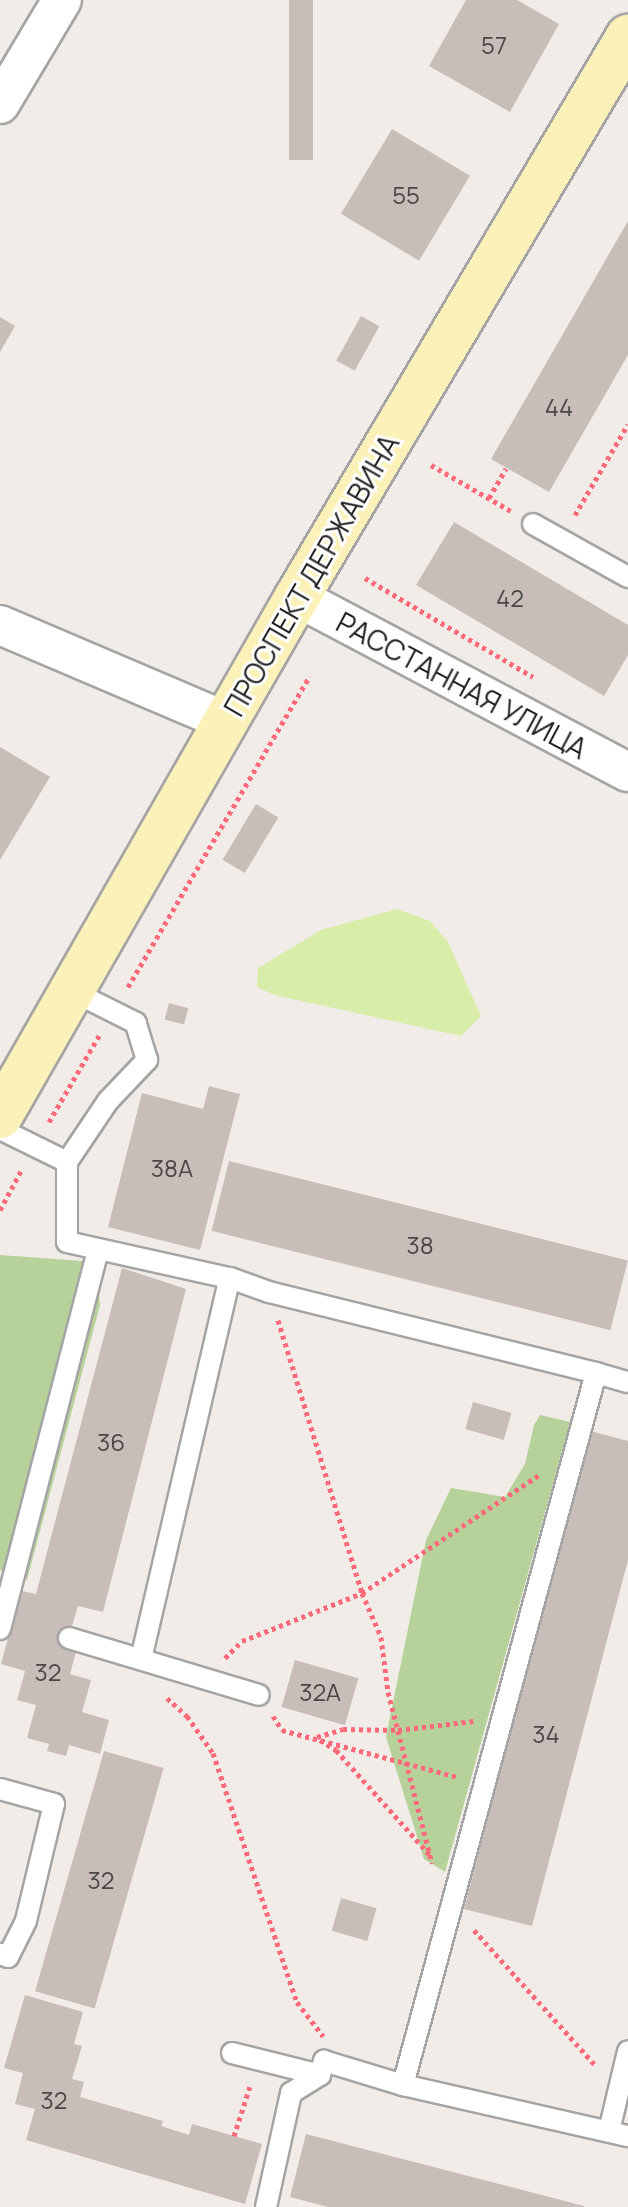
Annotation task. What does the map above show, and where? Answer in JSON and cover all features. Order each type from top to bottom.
[{"type":"main road","name":"ПРОСПЕКТ ДЕРЖАВИНА","points":[[0,1116],[297,597],[628,37]]},
{"type":"street","points":[[0,104],[62,0]]},
{"type":"street","name":"РАССТАННАЯ УЛИЦА","points":[[297,597],[628,772]]},
{"type":"street","points":[[0,625],[225,721]]},
{"type":"lane","points":[[533,524],[628,577]]},
{"type":"lane","points":[[70,990],[115,1009],[136,1023],[147,1060],[108,1101],[67,1162],[67,1242],[230,1278],[269,1292],[628,1382]]},
{"type":"lane","points":[[0,1129],[67,1162]]},
{"type":"lane","points":[[2,1628],[98,1249]]},
{"type":"lane","points":[[141,1659],[230,1278]]},
{"type":"lane","points":[[403,2085],[596,1373]]},
{"type":"lane","points":[[69,1638],[259,1695]]},
{"type":"lane","points":[[0,1789],[54,1804],[26,1921],[8,1957],[0,1954]]},
{"type":"lane","points":[[266,2207],[291,2093],[320,2075],[324,2061],[403,2085],[618,2133],[619,2092],[628,2051]]},
{"type":"lane","points":[[232,2053],[320,2075]]},
{"type":"path","points":[[561,541],[628,424]]},
{"type":"path","points":[[431,465],[533,524]]},
{"type":"path","points":[[489,498],[506,468]]},
{"type":"path","points":[[365,578],[542,682]]},
{"type":"path","points":[[0,1210],[33,1147],[310,676]]},
{"type":"path","points":[[269,1292],[362,1593],[381,1637],[388,1692],[430,1855],[452,1904],[619,2092]]},
{"type":"path","points":[[205,1679],[242,1641],[362,1593],[576,1450]]},
{"type":"path","points":[[141,1659],[153,1685],[187,1716],[213,1753],[297,2002],[348,2068]]},
{"type":"path","points":[[259,1695],[282,1730],[485,1784]]},
{"type":"path","points":[[316,1737],[343,1729],[398,1730],[503,1717]]},
{"type":"path","points":[[316,1737],[336,1750],[430,1855],[452,1904]]},
{"type":"path","points":[[234,2136],[251,2082],[291,2093]]},
{"type":"green space","points":[[397,909],[430,921],[448,942],[481,1016],[461,1036],[274,995],[257,987],[258,968],[321,930]]},
{"type":"green space","points":[[0,1255],[96,1262],[100,1305],[27,1580],[0,1570]]},
{"type":"green space","points":[[540,1415],[570,1422],[445,1872],[424,1859],[386,1737],[426,1540],[451,1488],[505,1497],[525,1464],[534,1425]]},
{"type":"building","points":[[289,0],[313,0],[313,160],[289,160]]},
{"type":"building","points":[[466,0],[517,0],[559,24],[510,112],[429,66]]},
{"type":"building","points":[[392,129],[470,176],[419,261],[341,214]]},
{"type":"building","points":[[628,221],[628,355],[549,492],[491,459]]},
{"type":"building","points":[[361,316],[379,326],[355,371],[336,361]]},
{"type":"building","points":[[0,317],[15,326],[0,352]]},
{"type":"building","points":[[454,522],[628,625],[628,655],[604,696],[416,585]]},
{"type":"building","points":[[0,747],[50,777],[0,860]]},
{"type":"building","points":[[256,804],[278,817],[245,873],[223,860]]},
{"type":"building","points":[[169,1003],[188,1008],[184,1025],[165,1019]]},
{"type":"building","points":[[209,1086],[240,1094],[200,1250],[108,1227],[142,1093],[203,1109]]},
{"type":"building","points":[[229,1161],[628,1260],[610,1330],[212,1231]]},
{"type":"building","points":[[122,1268],[186,1289],[103,1612],[78,1606],[68,1639],[79,1641],[70,1674],[91,1680],[82,1712],[109,1720],[100,1754],[69,1745],[66,1756],[47,1751],[49,1744],[27,1738],[36,1705],[17,1700],[25,1671],[1,1664],[10,1631],[4,1629],[9,1610],[16,1612],[22,1591],[36,1594]]},
{"type":"building","points":[[473,1402],[511,1413],[504,1440],[465,1429]]},
{"type":"building","points":[[590,1431],[628,1441],[628,1560],[532,1926],[464,1909]]},
{"type":"building","points":[[295,1660],[358,1678],[345,1725],[281,1707]]},
{"type":"building","points":[[104,1751],[164,1768],[95,2008],[35,1991]]},
{"type":"building","points":[[341,1898],[377,1908],[367,1941],[332,1931]]},
{"type":"building","points":[[25,1995],[83,2012],[74,2044],[82,2046],[72,2079],[84,2082],[80,2097],[163,2121],[161,2126],[189,2135],[192,2124],[262,2144],[245,2204],[26,2140],[35,2109],[15,2104],[23,2073],[4,2068]]},
{"type":"building","points":[[306,2134],[584,2207],[328,2207],[290,2197]]}]
